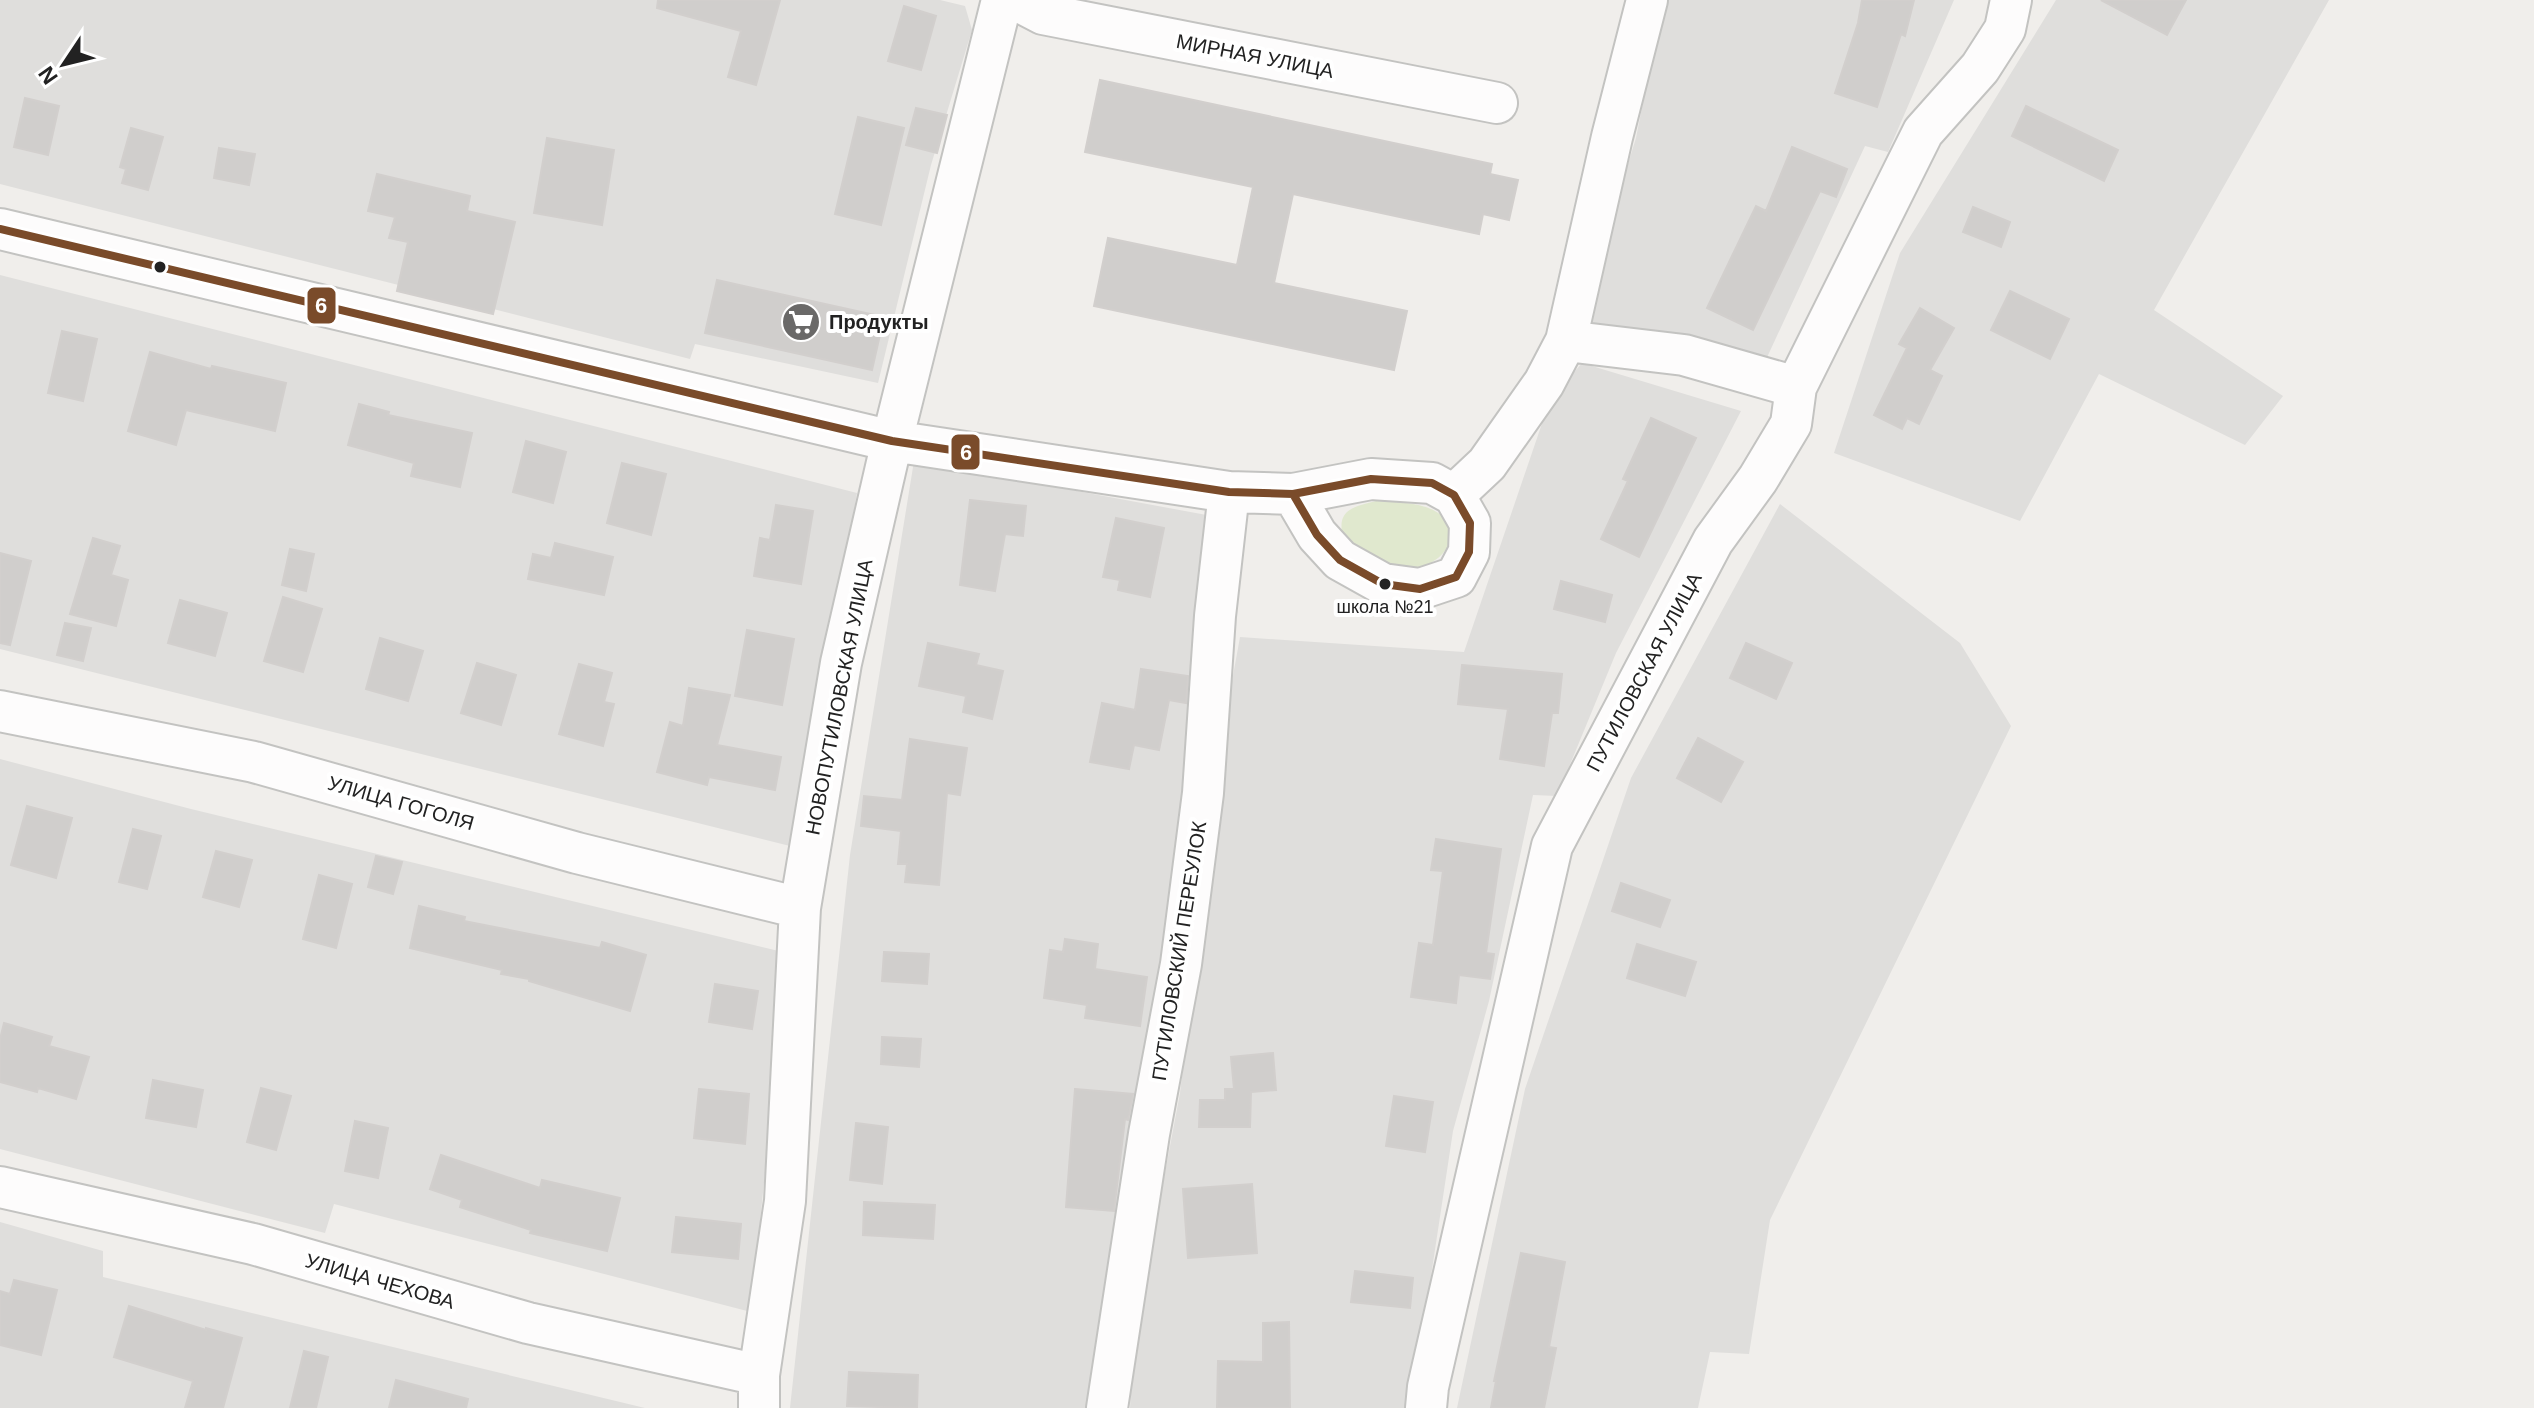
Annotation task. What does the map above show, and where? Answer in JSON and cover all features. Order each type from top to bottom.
[{"type":"street","name":"НОВОПУТИЛОВСКАЯ УЛИЦА","points":[[759,1392],[785,1201],[800,908],[841,663],[892,441],[1002,0]]},
{"type":"street","name":"МИРНАЯ УЛИЦА","points":[[1016,0],[1043,14],[1497,103]]},
{"type":"street","points":[[1454,495],[1487,464],[1544,383],[1566,341],[1647,0]]},
{"type":"street","name":"ПУТИЛОВСКАЯ УЛИЦА","points":[[1426,1408],[1428,1387],[1552,846],[1713,541],[1758,479],[1791,424],[1796,387],[1923,132],[1980,68],[2005,29],[2011,0]]},
{"type":"street","points":[[0,229],[892,441],[1229,492],[1293,494],[1371,479],[1432,483],[1454,495],[1470,523],[1469,552],[1456,577],[1420,589],[1383,584],[1340,560],[1317,535],[1293,494]]},
{"type":"street","points":[[1566,341],[1684,355],[1796,387]]},
{"type":"street","name":"ПУТИЛОВСКИЙ ПЕРЕУЛОК","points":[[1107,1408],[1149,1134],[1181,964],[1203,793],[1215,616],[1229,492]]},
{"type":"street","name":"УЛИЦА ГОГОЛЯ","points":[[0,711],[254,762],[577,853],[800,908]]},
{"type":"street","name":"УЛИЦА ЧЕХОВА","points":[[0,1187],[253,1244],[759,1392]]},
{"type":"shaded area","points":[[0,0],[940,0],[965,6],[972,30],[931,165],[878,383],[695,344],[690,359],[0,184]]},
{"type":"shaded area","points":[[1663,0],[1954,0],[1888,152],[1865,146],[1763,366],[1577,330],[1636,138]]},
{"type":"shaded area","points":[[2056,0],[2329,0],[2154,310],[2283,396],[2245,445],[2099,374],[2020,521],[1834,453],[1900,253]]},
{"type":"shaded area","points":[[0,275],[857,493],[794,847],[0,649]]},
{"type":"shaded area","points":[[1582,363],[1741,411],[1616,653],[1557,796],[1533,795],[1489,1001],[1453,1131],[1411,1408],[1130,1408],[1140,1247],[1151,1247],[1180,1093],[1223,731],[1240,637],[1464,652],[1550,400]]},
{"type":"shaded area","points":[[914,461],[1212,516],[1160,1028],[1092,1368],[1091,1408],[790,1408],[850,855]]},
{"type":"shaded area","points":[[1780,504],[1960,643],[2011,726],[1770,1220],[1749,1354],[1710,1352],[1698,1408],[1457,1408],[1525,1089],[1631,778]]},
{"type":"shaded area","points":[[0,759],[191,809],[787,953],[751,1312],[334,1204],[325,1233],[0,1149]]},
{"type":"shaded area","points":[[0,1222],[103,1251],[103,1277],[645,1408],[0,1408]]},
{"type":"green space","points":[[1376,501],[1410,504],[1436,511],[1451,533],[1446,550],[1431,563],[1413,568],[1377,558],[1344,540],[1342,523],[1347,512]]},
{"type":"building","points":[[658,0],[780,0],[756,85],[728,77],[741,31],[657,8]]},
{"type":"building","points":[[1862,0],[1914,0],[1905,36],[1901,34],[1877,107],[1835,93],[1858,23]]},
{"type":"building","points":[[2101,0],[2186,0],[2167,35]]},
{"type":"building","points":[[904,6],[936,16],[921,70],[888,61]]},
{"type":"building","points":[[1100,80],[1492,164],[1490,174],[1518,180],[1509,220],[1483,214],[1479,234],[1293,194],[1274,283],[1407,311],[1394,370],[1094,306],[1108,238],[1237,265],[1253,187],[1085,152]]},
{"type":"building","points":[[25,98],[59,106],[48,155],[14,147]]},
{"type":"building","points":[[2026,106],[2118,150],[2104,181],[2012,136]]},
{"type":"building","points":[[916,108],[947,115],[937,153],[906,145]]},
{"type":"building","points":[[858,117],[904,128],[881,225],[835,214]]},
{"type":"building","points":[[131,128],[163,137],[148,190],[122,183],[126,169],[120,167]]},
{"type":"building","points":[[547,138],[614,150],[602,225],[534,213]]},
{"type":"building","points":[[1792,147],[1847,169],[1836,197],[1820,191],[1753,330],[1707,308],[1756,206],[1766,211]]},
{"type":"building","points":[[219,148],[255,154],[249,185],[214,178]]},
{"type":"building","points":[[377,174],[470,196],[467,211],[515,222],[493,314],[397,291],[408,242],[389,238],[395,217],[368,211]]},
{"type":"building","points":[[1973,207],[2010,222],[2001,247],[1963,232]]},
{"type":"building","points":[[717,280],[884,317],[872,370],[705,333]]},
{"type":"building","points":[[2010,291],[2069,319],[2050,359],[1991,330]]},
{"type":"building","points":[[1920,308],[1954,328],[1930,370],[1942,376],[1919,424],[1907,418],[1902,429],[1874,415],[1907,348],[1899,344]]},
{"type":"building","points":[[62,331],[97,339],[83,401],[48,393]]},
{"type":"building","points":[[150,352],[211,369],[212,366],[286,383],[275,431],[186,410],[176,445],[128,431]]},
{"type":"building","points":[[359,404],[389,412],[388,415],[472,433],[460,487],[411,476],[414,463],[348,445]]},
{"type":"building","points":[[1651,418],[1696,438],[1639,557],[1601,539],[1628,481],[1623,479]]},
{"type":"building","points":[[526,441],[566,452],[553,503],[513,492]]},
{"type":"building","points":[[622,463],[666,474],[651,535],[607,523]]},
{"type":"building","points":[[970,500],[1026,506],[1023,536],[1005,534],[995,591],[960,585]]},
{"type":"building","points":[[776,505],[813,511],[801,584],[754,576],[760,538],[770,540]]},
{"type":"building","points":[[1116,518],[1164,528],[1150,597],[1118,590],[1120,580],[1103,577]]},
{"type":"building","points":[[93,538],[120,546],[111,575],[128,580],[116,626],[70,614]]},
{"type":"building","points":[[555,543],[613,557],[604,595],[528,579],[533,554],[551,558]]},
{"type":"building","points":[[290,549],[314,554],[306,591],[282,585]]},
{"type":"building","points":[[0,553],[31,561],[10,645],[0,643]]},
{"type":"building","points":[[1561,581],[1612,595],[1605,622],[1554,609]]},
{"type":"building","points":[[283,597],[322,609],[303,672],[264,661]]},
{"type":"building","points":[[180,600],[227,613],[215,656],[168,643]]},
{"type":"building","points":[[65,623],[91,628],[83,661],[57,655]]},
{"type":"building","points":[[747,630],[794,639],[782,705],[735,696]]},
{"type":"building","points":[[380,638],[423,651],[408,701],[366,689]]},
{"type":"building","points":[[928,643],[979,654],[976,665],[1003,671],[992,719],[963,712],[966,696],[919,686]]},
{"type":"building","points":[[1746,643],[1792,663],[1776,699],[1730,678]]},
{"type":"building","points":[[477,663],[516,675],[501,725],[461,713]]},
{"type":"building","points":[[579,664],[612,673],[604,702],[614,704],[603,746],[559,734]]},
{"type":"building","points":[[1462,665],[1562,674],[1558,713],[1552,713],[1544,766],[1500,759],[1508,709],[1458,704]]},
{"type":"building","points":[[1141,669],[1188,676],[1186,703],[1169,700],[1159,750],[1134,745],[1129,769],[1090,762],[1102,703],[1135,710]]},
{"type":"building","points":[[689,688],[730,695],[717,745],[781,757],[775,790],[709,777],[707,785],[657,772],[670,722],[683,726]]},
{"type":"building","points":[[1698,738],[1743,762],[1721,802],[1677,778]]},
{"type":"building","points":[[910,739],[967,748],[960,795],[947,793],[939,885],[905,882],[907,864],[898,864],[901,831],[861,826],[864,796],[902,800]]},
{"type":"building","points":[[27,806],[72,818],[56,878],[11,865]]},
{"type":"building","points":[[133,829],[161,836],[147,889],[119,882]]},
{"type":"building","points":[[1436,839],[1501,849],[1486,953],[1494,954],[1490,979],[1459,975],[1456,1003],[1411,997],[1419,943],[1433,945],[1443,871],[1431,870]]},
{"type":"building","points":[[216,851],[252,860],[239,907],[203,897]]},
{"type":"building","points":[[376,856],[402,862],[393,894],[368,887]]},
{"type":"building","points":[[319,875],[352,884],[336,948],[303,939]]},
{"type":"building","points":[[1621,883],[1670,900],[1660,927],[1612,911]]},
{"type":"building","points":[[419,906],[465,917],[464,921],[600,948],[602,942],[646,955],[630,1011],[529,979],[501,974],[502,970],[410,948]]},
{"type":"building","points":[[1065,939],[1098,944],[1095,969],[1147,977],[1140,1026],[1085,1018],[1087,1005],[1044,998],[1050,950],[1063,952]]},
{"type":"building","points":[[1637,944],[1696,962],[1685,996],[1627,978]]},
{"type":"building","points":[[884,952],[929,954],[927,984],[882,981]]},
{"type":"building","points":[[715,984],[758,991],[752,1029],[709,1022]]},
{"type":"building","points":[[4,1023],[52,1037],[49,1046],[89,1057],[76,1099],[38,1088],[37,1092],[0,1082],[0,1039]]},
{"type":"building","points":[[882,1037],[921,1039],[919,1067],[881,1064]]},
{"type":"building","points":[[1273,1053],[1276,1090],[1251,1092],[1250,1127],[1199,1127],[1200,1100],[1225,1100],[1225,1089],[1234,1089],[1231,1057]]},
{"type":"building","points":[[153,1080],[203,1090],[196,1127],[146,1118]]},
{"type":"building","points":[[261,1088],[291,1096],[276,1150],[247,1142]]},
{"type":"building","points":[[699,1089],[749,1094],[745,1144],[694,1138]]},
{"type":"building","points":[[1075,1089],[1133,1094],[1128,1120],[1125,1119],[1114,1211],[1066,1207]]},
{"type":"building","points":[[1394,1096],[1433,1102],[1425,1152],[1386,1146]]},
{"type":"building","points":[[355,1121],[388,1128],[378,1178],[345,1171]]},
{"type":"building","points":[[856,1123],[888,1127],[882,1184],[850,1180]]},
{"type":"building","points":[[441,1155],[540,1188],[542,1180],[620,1198],[607,1251],[530,1233],[531,1230],[460,1207],[462,1200],[430,1189]]},
{"type":"building","points":[[1252,1184],[1257,1253],[1188,1258],[1183,1189]]},
{"type":"building","points":[[864,1202],[935,1205],[933,1239],[863,1235]]},
{"type":"building","points":[[676,1217],[741,1224],[738,1259],[672,1252]]},
{"type":"building","points":[[1521,1253],[1565,1262],[1549,1347],[1556,1348],[1544,1408],[1491,1408],[1494,1381]]},
{"type":"building","points":[[1355,1271],[1413,1278],[1410,1308],[1351,1302]]},
{"type":"building","points":[[14,1280],[57,1290],[41,1355],[0,1345],[0,1291],[10,1294]]},
{"type":"building","points":[[129,1306],[242,1338],[223,1408],[185,1408],[193,1381],[114,1357]]},
{"type":"building","points":[[1289,1322],[1290,1408],[1217,1408],[1218,1361],[1263,1362],[1263,1323]]},
{"type":"building","points":[[304,1351],[328,1357],[316,1408],[290,1408]]},
{"type":"building","points":[[849,1372],[918,1375],[917,1408],[847,1406]]},
{"type":"building","points":[[396,1380],[468,1399],[466,1408],[389,1408]]},
{"type":"transit line","name":"6","points":[[0,229],[892,441],[1229,492],[1293,494]]},
{"type":"transit line","name":"6","points":[[1371,479],[1432,483],[1454,495],[1470,523],[1469,552],[1456,577],[1420,589],[1383,584],[1340,560],[1317,535],[1293,494],[1371,479]]},
{"type":"place","name":"Продукты","points":[[801,322]]},
{"type":"place","name":"школа №21","points":[[1385,584]]}]
